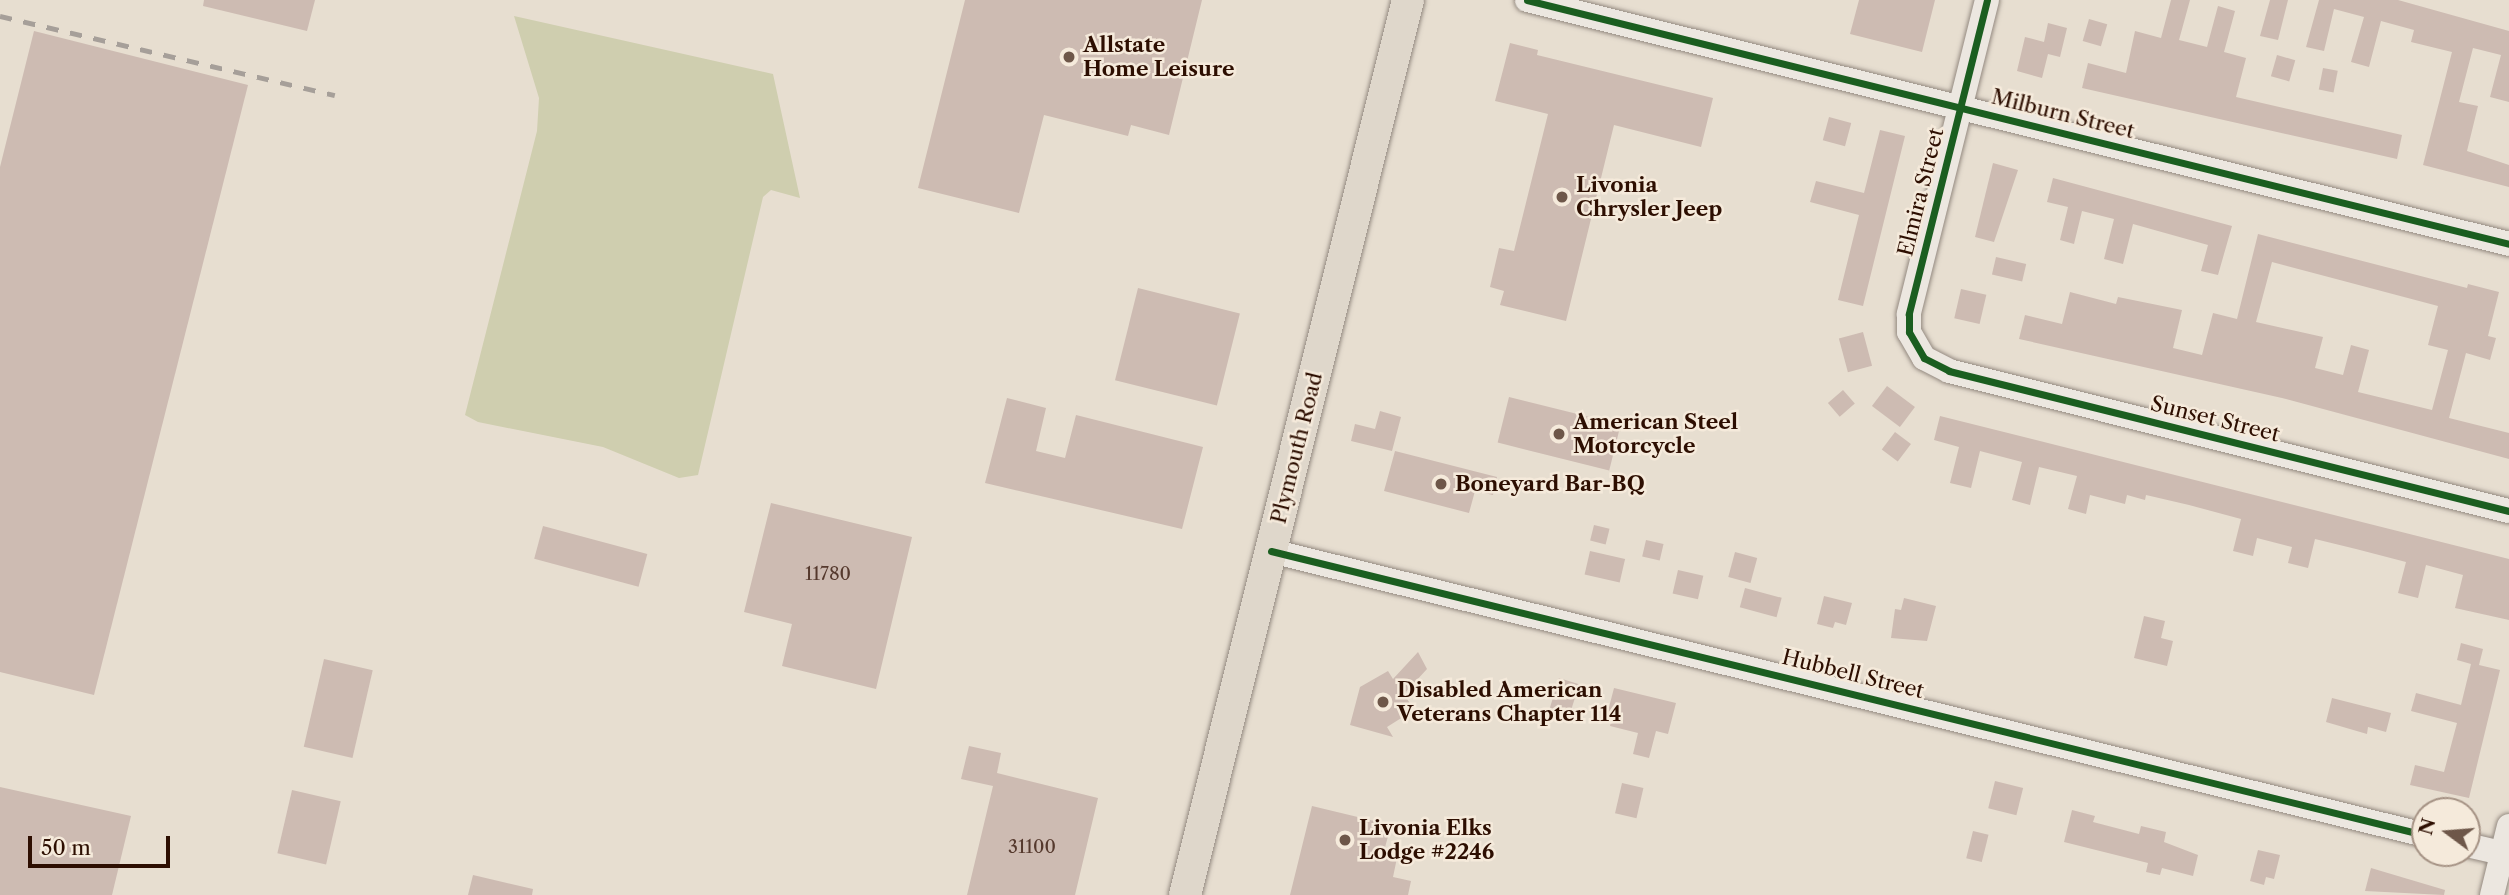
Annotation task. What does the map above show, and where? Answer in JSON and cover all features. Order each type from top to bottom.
[{"type":"main road","name":"Plymouth Road","points":[[1185,895],[1408,0]]},
{"type":"street","name":"Milburn Street","points":[[1527,0],[2509,244]]},
{"type":"street","name":"Elmira Street","points":[[1919,351],[1909,332],[1909,314],[1987,0]]},
{"type":"street","name":"Sunset Street","points":[[1919,351],[1935,366],[1949,370],[2509,511]]},
{"type":"street","name":"Hubbell Street","points":[[1271,551],[2411,832]]},
{"type":"street","points":[[2491,895],[2509,826]]},
{"type":"street","points":[[2481,848],[2502,853]]},
{"type":"green space","points":[[514,16],[773,74],[800,198],[771,190],[763,197],[698,475],[679,478],[603,447],[478,422],[465,415],[537,131],[539,98]]},
{"type":"building","points":[[204,0],[315,0],[307,31],[203,6]]},
{"type":"building","name":"Allstate Home Leisure","points":[[965,0],[1202,0],[1169,135],[1131,125],[1128,136],[1044,115],[1019,213],[918,188]]},
{"type":"building","points":[[1859,0],[1935,0],[1922,52],[1850,34]]},
{"type":"building","points":[[2171,0],[2190,0],[2179,40],[2207,47],[2218,6],[2235,11],[2224,52],[2246,58],[2236,97],[2402,135],[2397,159],[2082,88],[2088,63],[2126,73],[2135,31],[2161,38]]},
{"type":"building","points":[[2270,0],[2288,0],[2278,40],[2260,36]]},
{"type":"building","points":[[2319,0],[2398,0],[2509,31],[2509,102],[2490,97],[2501,55],[2473,48],[2459,102],[2478,106],[2467,151],[2509,165],[2509,187],[2423,165],[2452,52],[2411,42],[2414,30],[2381,21],[2369,67],[2351,62],[2364,17],[2334,9],[2324,51],[2306,47]]},
{"type":"building","points":[[2089,19],[2107,24],[2101,46],[2083,41]]},
{"type":"building","points":[[2048,23],[2067,28],[2060,57],[2048,54],[2042,78],[2017,71],[2025,37],[2044,42]]},
{"type":"building","points":[[34,31],[248,85],[94,695],[0,672],[0,167]]},
{"type":"building","name":"Livonia Chrysler Jeep","points":[[1510,43],[1538,50],[1537,55],[1713,98],[1701,147],[1614,125],[1566,321],[1500,305],[1504,291],[1490,287],[1499,248],[1514,251],[1548,114],[1495,101]]},
{"type":"building","points":[[2277,55],[2295,60],[2289,81],[2271,76]]},
{"type":"building","points":[[2323,68],[2338,71],[2334,92],[2319,90]]},
{"type":"building","points":[[1829,117],[1851,123],[1845,146],[1823,140]]},
{"type":"building","points":[[1880,130],[1905,136],[1863,306],[1838,300],[1859,215],[1810,202],[1816,181],[1864,193]]},
{"type":"building","points":[[1993,163],[2018,170],[1994,242],[1975,237]]},
{"type":"building","points":[[2053,178],[2232,226],[2218,275],[2201,271],[2208,245],[2133,224],[2123,264],[2104,259],[2114,219],[2082,211],[2074,244],[2060,240],[2068,207],[2047,202]]},
{"type":"building","points":[[2258,234],[2467,288],[2468,284],[2499,292],[2488,336],[2496,338],[2490,360],[2466,353],[2449,418],[2509,433],[2509,459],[2282,398],[2019,339],[2025,315],[2062,324],[2070,292],[2116,304],[2118,297],[2182,310],[2173,348],[2202,355],[2213,313],[2237,319]],"holes":[[[2272,262],[2438,306],[2428,345],[2448,350],[2432,410],[2358,392],[2369,350],[2351,345],[2343,375],[2315,368],[2323,337],[2256,322]]]},
{"type":"building","points":[[1996,257],[2026,264],[2022,282],[1992,275]]},
{"type":"building","points":[[1138,288],[1240,313],[1217,406],[1115,380]]},
{"type":"building","points":[[1961,289],[1986,295],[1980,324],[1954,318]]},
{"type":"building","points":[[1863,332],[1872,366],[1848,372],[1839,338]]},
{"type":"building","points":[[1887,386],[1915,407],[1900,427],[1872,406]]},
{"type":"building","points":[[1843,390],[1855,404],[1840,417],[1828,403]]},
{"type":"building","name":"American Steel Motorcycle","points":[[1509,397],[1621,425],[1609,470],[1498,443]]},
{"type":"building","points":[[1007,398],[1046,408],[1036,451],[1065,458],[1076,415],[1203,447],[1182,529],[985,483]]},
{"type":"building","points":[[1380,411],[1401,417],[1392,451],[1351,441],[1355,424],[1375,429]]},
{"type":"building","points":[[1940,416],[2509,559],[2509,620],[2455,608],[2463,575],[2426,565],[2418,598],[2398,593],[2406,562],[2356,549],[2315,539],[2308,568],[2288,563],[2292,547],[2257,538],[2253,556],[2233,551],[2241,519],[2189,505],[2146,495],[2145,500],[2127,495],[2125,504],[2090,495],[2086,514],[2068,509],[2077,476],[2039,467],[2030,505],[2012,500],[2022,462],[1980,451],[1971,488],[1950,483],[1959,447],[1934,440]]},
{"type":"building","points":[[1895,432],[1911,444],[1898,462],[1882,450]]},
{"type":"building","name":"Boneyard Bar-BQ","points":[[1395,451],[1497,477],[1493,495],[1475,491],[1469,513],[1384,491]]},
{"type":"building","points":[[771,503],[912,537],[876,689],[782,666],[792,624],[744,612]]},
{"type":"building","points":[[1594,525],[1610,529],[1606,544],[1590,541]]},
{"type":"building","points":[[543,526],[647,554],[639,587],[534,559]]},
{"type":"building","points":[[1646,540],[1664,544],[1660,561],[1642,557]]},
{"type":"building","points":[[1590,551],[1625,559],[1620,582],[1585,574]]},
{"type":"building","points":[[1735,552],[1757,558],[1750,583],[1728,577]]},
{"type":"building","points":[[1678,570],[1703,576],[1698,599],[1673,593]]},
{"type":"building","points":[[1745,588],[1782,598],[1777,617],[1740,607]]},
{"type":"building","points":[[1824,596],[1852,603],[1846,625],[1835,622],[1833,628],[1817,624]]},
{"type":"building","points":[[1904,598],[1936,606],[1927,641],[1891,638],[1895,609],[1901,610]]},
{"type":"building","points":[[2144,616],[2165,621],[2161,638],[2173,641],[2167,666],[2134,658]]},
{"type":"building","points":[[2461,643],[2483,649],[2479,665],[2500,670],[2469,797],[2410,785],[2415,765],[2444,772],[2457,723],[2411,711],[2416,693],[2461,705],[2471,664],[2457,660]]},
{"type":"building","name":"Disabled American Veterans Chapter 114","points":[[1418,652],[1427,669],[1404,694],[1414,710],[1387,727],[1393,737],[1350,725],[1360,687],[1388,671],[1393,679]]},
{"type":"building","points":[[324,659],[373,670],[352,758],[304,747]]},
{"type":"building","points":[[1559,678],[1579,684],[1569,718],[1549,711]]},
{"type":"building","points":[[1614,688],[1676,703],[1668,734],[1656,731],[1649,758],[1633,754],[1638,733],[1610,726],[1612,716],[1607,715]]},
{"type":"building","points":[[2332,698],[2391,713],[2386,732],[2368,727],[2367,734],[2326,722]]},
{"type":"building","points":[[969,746],[1001,753],[997,773],[1098,798],[1075,895],[967,895],[993,786],[961,779]]},
{"type":"building","points":[[1995,781],[2023,788],[2016,815],[1988,808]]},
{"type":"building","points":[[1622,783],[1643,788],[1636,818],[1615,813]]},
{"type":"building","points":[[0,787],[131,816],[112,895],[0,895]]},
{"type":"building","points":[[292,790],[341,801],[326,865],[277,853]]},
{"type":"building","name":"Livonia Elks Lodge #2246","points":[[1312,806],[1391,825],[1383,855],[1397,858],[1393,877],[1411,881],[1408,895],[1290,895]]},
{"type":"building","points":[[2072,810],[2095,816],[2093,822],[2139,834],[2141,826],[2166,832],[2164,842],[2198,855],[2193,876],[2162,868],[2160,875],[2146,872],[2148,863],[2064,842]]},
{"type":"building","points":[[1973,831],[1989,835],[1982,862],[1966,858]]},
{"type":"building","points":[[2258,850],[2280,855],[2274,879],[2266,877],[2264,885],[2250,881]]},
{"type":"building","points":[[2371,868],[2445,890],[2444,895],[2365,891]]},
{"type":"building","points":[[473,875],[533,889],[532,895],[468,895]]},
{"type":"railway","points":[[0,16],[335,95]]},
{"type":"cycle path","points":[[1527,0],[2509,244]]},
{"type":"cycle path","points":[[1987,0],[1909,314],[1909,332],[1924,358],[1949,371],[2509,511]]},
{"type":"cycle path","points":[[1271,551],[2411,832]]},
{"type":"place","name":"Allstate Home Leisure","points":[[1069,57]]},
{"type":"place","name":"Livonia Chrysler Jeep","points":[[1562,197]]},
{"type":"place","name":"American Steel Motorcycle","points":[[1559,434]]},
{"type":"place","name":"Boneyard Bar-BQ","points":[[1441,484]]},
{"type":"place","name":"Disabled American Veterans Chapter 114","points":[[1383,702]]},
{"type":"place","name":"Livonia Elks Lodge #2246","points":[[1345,840]]}]
